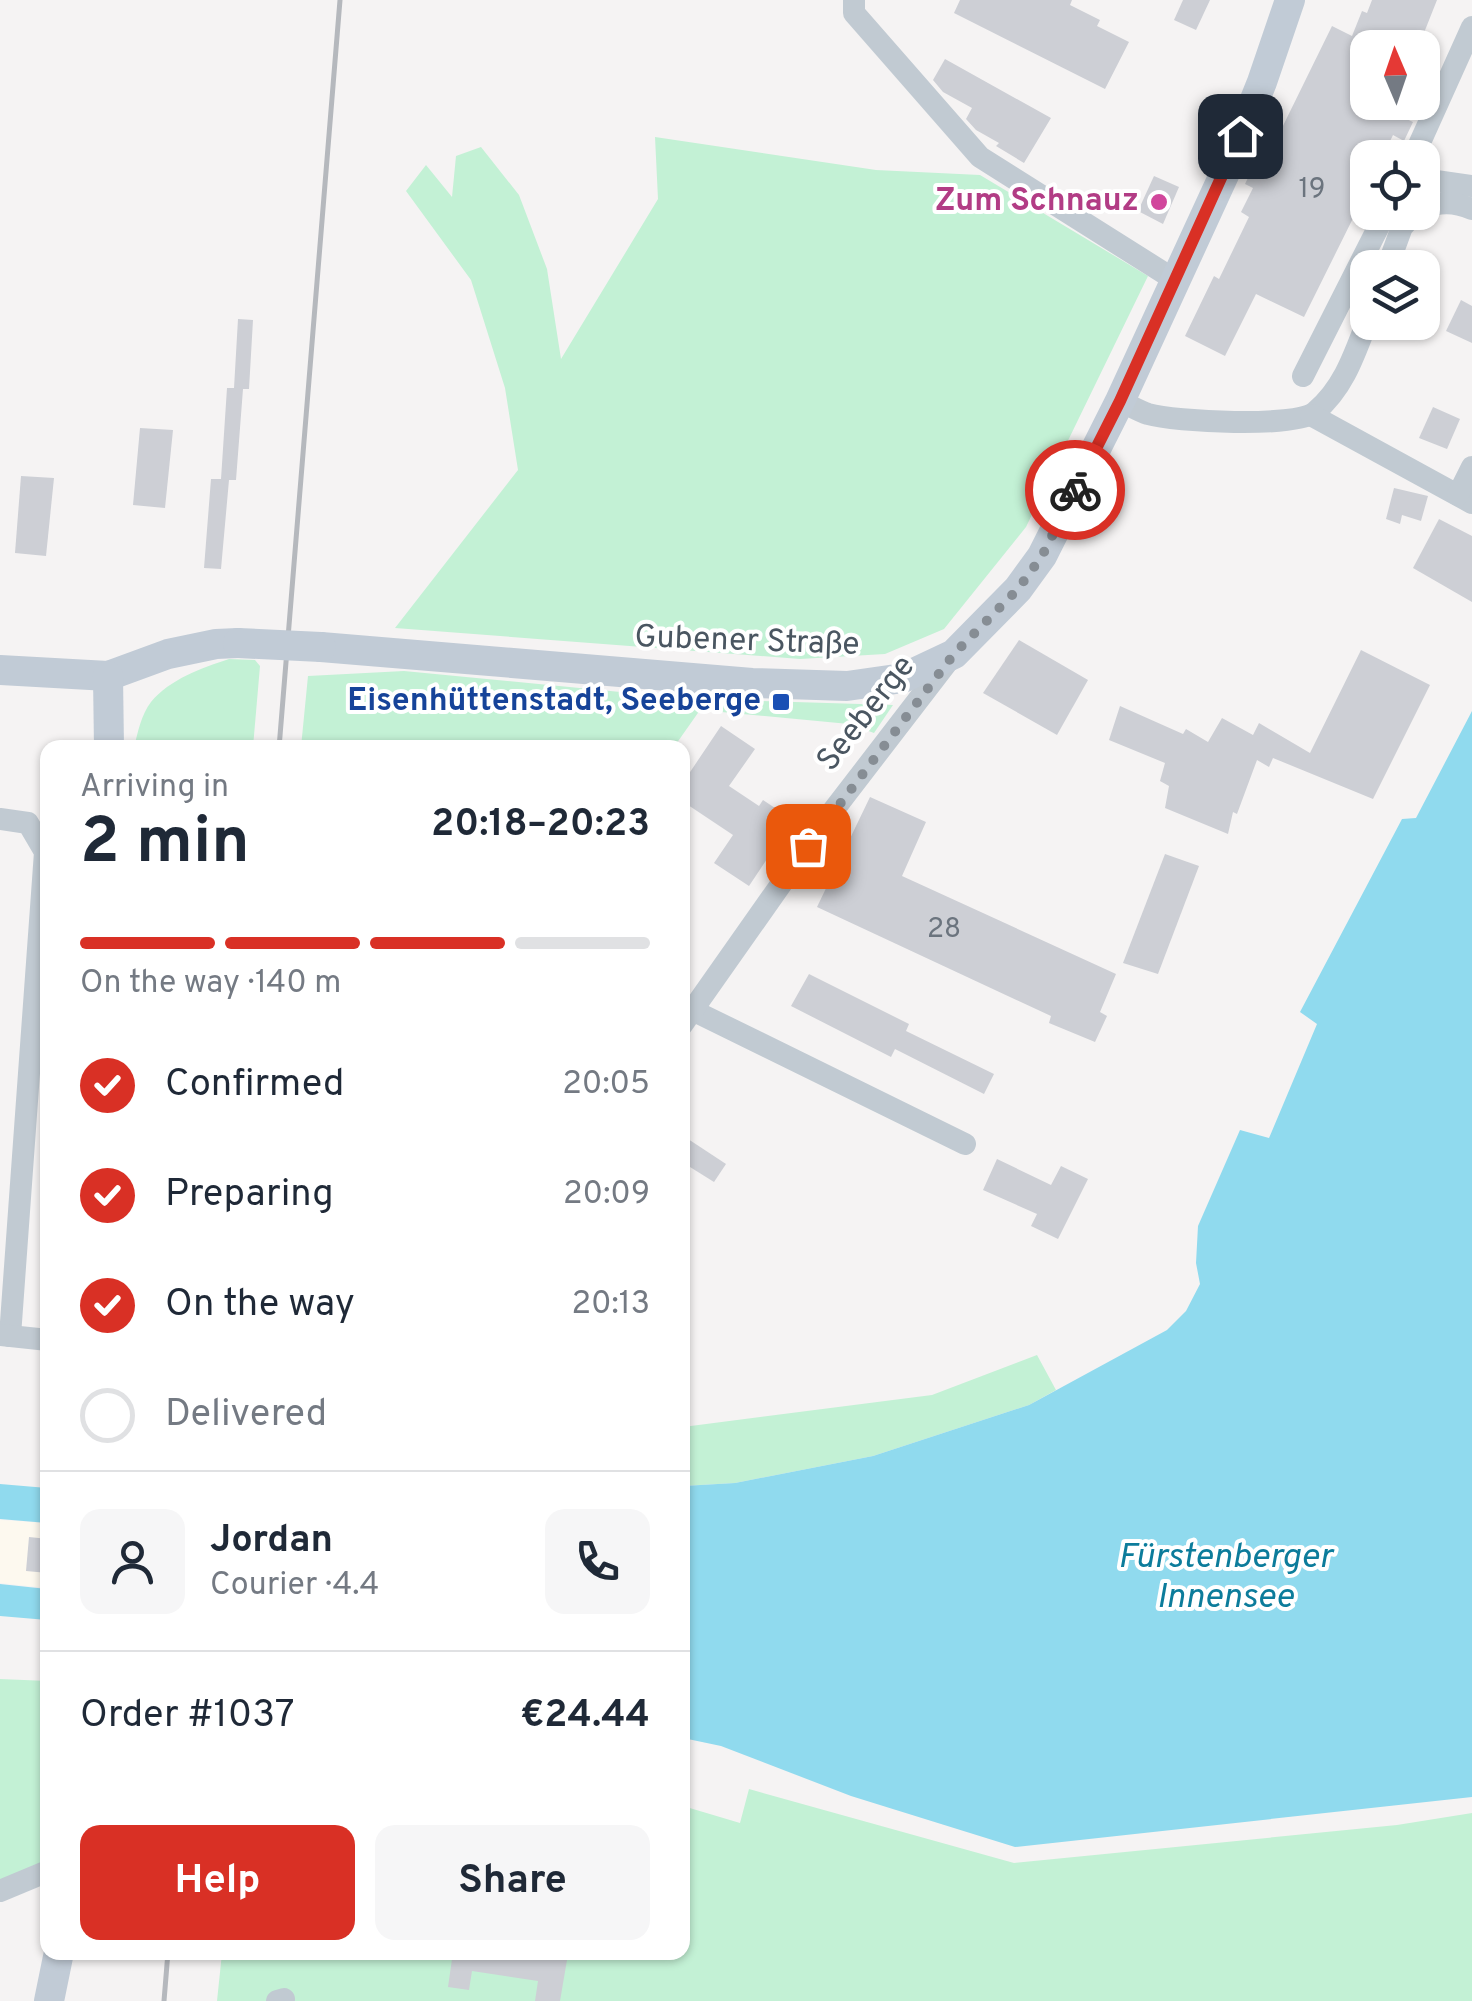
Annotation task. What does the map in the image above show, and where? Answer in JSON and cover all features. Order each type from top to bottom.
[{"type":"main road","name":"Gubener Straße","points":[[108,676],[168,654],[238,643],[321,646],[752,683],[847,686],[903,678],[954,654],[1018,589],[1042,556],[1120,401],[1229,164],[1290,0]]},
{"type":"main road","points":[[0,670],[108,676],[108,740]]},
{"type":"main road","points":[[49,2001],[57,1960]]},
{"type":"street","points":[[854,0],[854,13],[980,157],[1175,280]]},
{"type":"street","points":[[1421,140],[1472,28]]},
{"type":"street","points":[[1440,182],[1472,186]]},
{"type":"street","points":[[1440,202],[1472,209]]},
{"type":"street","points":[[1304,376],[1377,230]]},
{"type":"street","points":[[1120,401],[1147,414],[1186,420],[1291,420],[1311,415],[1349,368],[1360,340]]},
{"type":"street","points":[[1311,415],[1465,499],[1472,468]]},
{"type":"street","name":"Seeberge","points":[[690,1013],[829,816],[954,654]]},
{"type":"street","points":[[0,819],[28,822],[40,843]]},
{"type":"street","points":[[40,912],[5,1336],[40,1339]]},
{"type":"street","name":"Seeberge","points":[[690,1018],[965,1144]]},
{"type":"street","points":[[0,1891],[40,1875]]},
{"type":"shaded area","points":[[0,1520],[40,1523],[40,1587],[0,1583]]},
{"type":"green space","points":[[655,137],[876,170],[980,175],[1148,276],[1026,527],[944,629],[885,654],[800,659],[395,628],[518,470],[505,388],[471,280],[406,191],[426,165],[452,197],[456,156],[481,147],[519,195],[547,269],[561,359],[658,199]]},
{"type":"green space","points":[[229,659],[255,660],[260,666],[254,740],[136,740],[151,702],[167,687]]},
{"type":"green space","points":[[404,671],[692,699],[893,705],[874,733],[849,724],[700,710],[679,740],[302,740],[308,676]]},
{"type":"green space","points":[[1037,1355],[1056,1390],[1029,1405],[873,1456],[735,1483],[690,1486],[690,1426],[932,1395]]},
{"type":"green space","points":[[0,1679],[40,1681],[40,1869],[0,1885]]},
{"type":"green space","points":[[749,1789],[1014,1863],[1397,1825],[1472,1813],[1472,2001],[217,2001],[221,1960],[690,1960],[690,1808],[740,1823]]},
{"type":"water","name":"Fürstenberger Innensee","points":[[1472,711],[1472,1797],[1015,1847],[851,1796],[721,1746],[690,1739],[690,1486],[735,1483],[873,1456],[1029,1405],[1167,1330],[1186,1311],[1200,1284],[1196,1263],[1198,1226],[1240,1130],[1269,1138],[1317,1024],[1300,1012],[1402,819],[1416,818]]},
{"type":"water","points":[[0,1484],[40,1487],[40,1522],[0,1519]]},
{"type":"water","points":[[0,1584],[40,1588],[40,1619],[0,1616]]},
{"type":"building","points":[[960,0],[1072,0],[1070,5],[1100,20],[1097,26],[1129,42],[1105,89],[954,13]]},
{"type":"building","points":[[1183,0],[1210,0],[1196,30],[1174,20]]},
{"type":"building","points":[[1372,0],[1437,0],[1425,30],[1354,30],[1362,11],[1367,13]]},
{"type":"building","points":[[1332,26],[1350,35],[1350,120],[1413,122],[1404,140],[1393,135],[1391,140],[1350,140],[1350,224],[1304,317],[1256,294],[1225,356],[1185,336],[1249,217],[1241,212],[1253,188],[1245,184],[1269,134],[1277,138]]},
{"type":"building","points":[[945,59],[1051,118],[1024,163],[976,130],[966,119],[972,108],[943,92],[933,80]]},
{"type":"building","points":[[1154,176],[1179,187],[1163,224],[1138,211]]},
{"type":"building","points":[[1461,300],[1472,306],[1472,343],[1446,331]]},
{"type":"building","points":[[238,319],[253,320],[249,389],[243,389],[236,480],[229,480],[221,569],[204,568],[211,479],[221,479],[227,388],[234,388]]},
{"type":"building","points":[[1433,407],[1460,419],[1447,449],[1419,438]]},
{"type":"building","points":[[140,428],[173,430],[165,508],[133,505]]},
{"type":"building","points":[[21,476],[54,478],[46,556],[15,553]]},
{"type":"building","points":[[1394,488],[1428,496],[1421,521],[1402,515],[1400,524],[1386,519]]},
{"type":"building","points":[[1439,519],[1472,536],[1472,602],[1413,568]]},
{"type":"building","points":[[1019,640],[1088,680],[1057,735],[983,693]]},
{"type":"building","points":[[1361,650],[1430,685],[1373,799],[1273,758],[1269,767],[1257,760],[1237,814],[1233,812],[1228,834],[1165,808],[1169,786],[1160,781],[1165,763],[1109,740],[1120,706],[1183,734],[1186,729],[1208,742],[1222,718],[1253,735],[1259,723],[1310,753]]},
{"type":"building","points":[[721,726],[755,749],[729,786],[759,806],[763,800],[793,820],[749,886],[714,863],[733,835],[690,806],[690,772]]},
{"type":"building","points":[[870,797],[926,822],[902,876],[1116,974],[1100,1012],[1107,1016],[1095,1042],[1049,1023],[1051,1016],[817,907]]},
{"type":"building","points":[[1165,854],[1199,866],[1158,974],[1123,963]]},
{"type":"building","points":[[809,974],[909,1024],[906,1031],[994,1074],[984,1094],[895,1049],[891,1057],[791,1006]]},
{"type":"building","points":[[690,1140],[726,1164],[714,1182],[690,1167]]},
{"type":"building","points":[[997,1159],[1051,1185],[1061,1166],[1088,1179],[1058,1239],[1031,1226],[1037,1214],[983,1190]]},
{"type":"building","points":[[29,1537],[40,1538],[40,1572],[26,1571]]},
{"type":"building","points":[[452,1960],[567,1960],[560,2001],[535,2001],[538,1981],[472,1971],[469,1990],[448,1987]]},
{"type":"railway","points":[[280,740],[340,0]]},
{"type":"railway","points":[[164,2001],[167,1960]]},
{"type":"way so far","points":[[808,846],[954,654],[1018,589],[1042,556],[1075,490]]},
{"type":"place","name":"Zum Schnauz","points":[[1159,202]]},
{"type":"place","name":"Eisenhüttenstadt, Seeberge","points":[[781,702]]},
{"type":"route","points":[[1075,490],[1120,401],[1240,136]]}]
